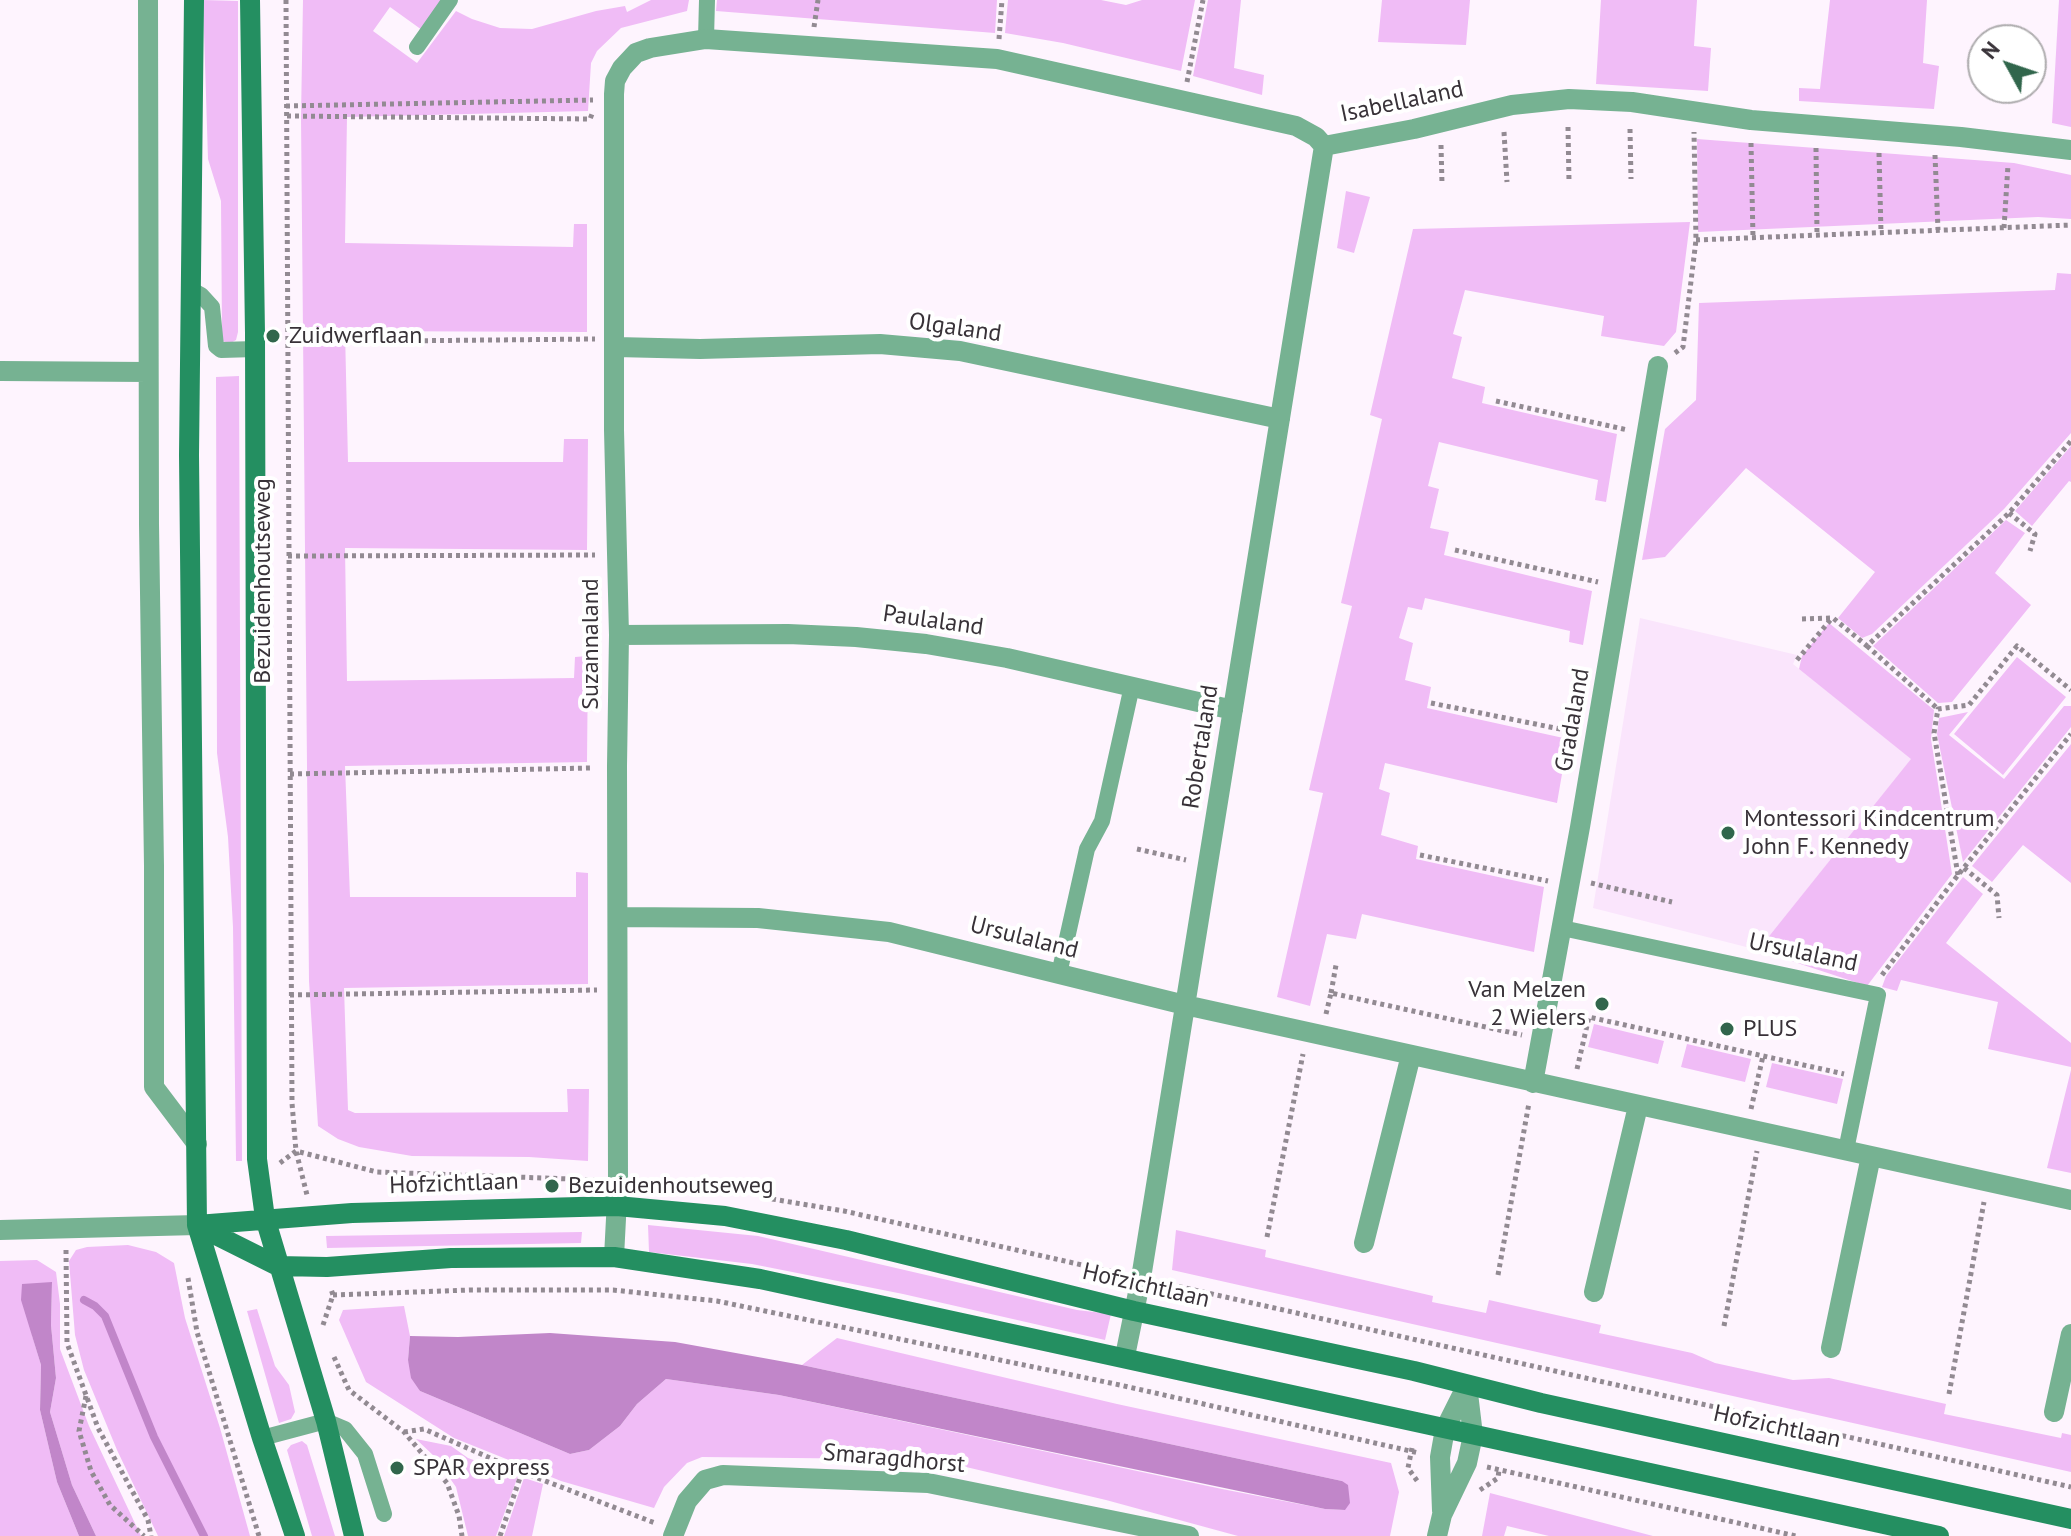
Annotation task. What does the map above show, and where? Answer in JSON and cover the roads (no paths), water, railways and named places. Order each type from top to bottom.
[{"type":"main road","name":"Bezuidenhoutseweg","points":[[250,0],[255,349],[257,1143],[265,1218],[326,1421],[354,1536]]},
{"type":"main road","points":[[193,2],[190,289],[197,1225],[295,1536]]},
{"type":"main road","name":"Hofzichtlaan","points":[[197,1225],[314,1215],[617,1206],[725,1216],[846,1240],[1134,1311],[1541,1403],[2071,1519]]},
{"type":"main road","name":"Hofzichtlaan","points":[[197,1225],[278,1266],[327,1267],[451,1258],[614,1257],[760,1279],[1125,1356],[1939,1536]]},
{"type":"street","points":[[148,0],[154,1087],[197,1144]]},
{"type":"street","name":"Isabellaland","points":[[650,48],[706,39],[997,59],[1296,126],[1316,137],[1324,146],[1414,129],[1512,105],[1569,99],[1632,102],[1751,120],[2071,150]]},
{"type":"street","name":"Suzannaland","points":[[614,1257],[617,1206],[619,635],[614,102],[615,81],[622,68],[636,53],[650,48]]},
{"type":"street","name":"Robertaland","points":[[1125,1356],[1324,146]]},
{"type":"street","name":"Olgaland","points":[[615,342],[700,349],[880,344],[960,351],[1280,419]]},
{"type":"street","name":"Gradaland","points":[[1533,1083],[1622,588],[1658,366]]},
{"type":"street","points":[[0,371],[148,372]]},
{"type":"street","name":"Paulaland","points":[[619,635],[788,634],[912,642],[1007,658],[1233,710]]},
{"type":"street","name":"Ursulaland","points":[[619,917],[758,918],[889,932],[1185,1005],[2071,1200]]},
{"type":"street","points":[[1364,1243],[1411,1055]]},
{"type":"street","points":[[1594,1292],[1638,1106]]},
{"type":"street","points":[[1831,1348],[1871,1156]]},
{"type":"street","name":"Hofzichtlaan","points":[[0,1230],[197,1225]]},
{"type":"street","points":[[2054,1412],[2071,1334]]},
{"type":"street","points":[[1442,1515],[1440,1457],[1445,1429],[1467,1385]]},
{"type":"street","points":[[1437,1536],[1442,1515],[1467,1463],[1473,1435],[1467,1385]]},
{"type":"street","name":"Smaragdhorst","points":[[674,1533],[687,1501],[705,1480],[723,1475],[928,1483],[1189,1536]]},
{"type":"lane","points":[[417,47],[450,0]]},
{"type":"lane","points":[[706,1],[706,39]]},
{"type":"lane","points":[[190,289],[212,307],[216,346],[221,350],[255,349]]},
{"type":"lane","points":[[1059,974],[1087,849],[1102,821],[1132,686]]},
{"type":"lane","name":"Ursulaland","points":[[1562,928],[1878,995],[1846,1150]]},
{"type":"lane","points":[[262,1438],[326,1421],[345,1429],[365,1454],[384,1514]]},
{"type":"waterway","points":[[84,1300],[105,1316],[154,1437],[204,1536]]},
{"type":"place","name":"Zuidwerflaan","points":[[273,336]]},
{"type":"place","name":"Montessori Kindcentrum John F. Kennedy","points":[[1728,833]]},
{"type":"place","name":"Van Melzen 2 Wielers","points":[[1602,1004]]},
{"type":"place","name":"PLUS","points":[[1727,1029]]},
{"type":"place","name":"Bezuidenhoutseweg","points":[[552,1186]]},
{"type":"place","name":"SPAR express","points":[[397,1468]]}]
